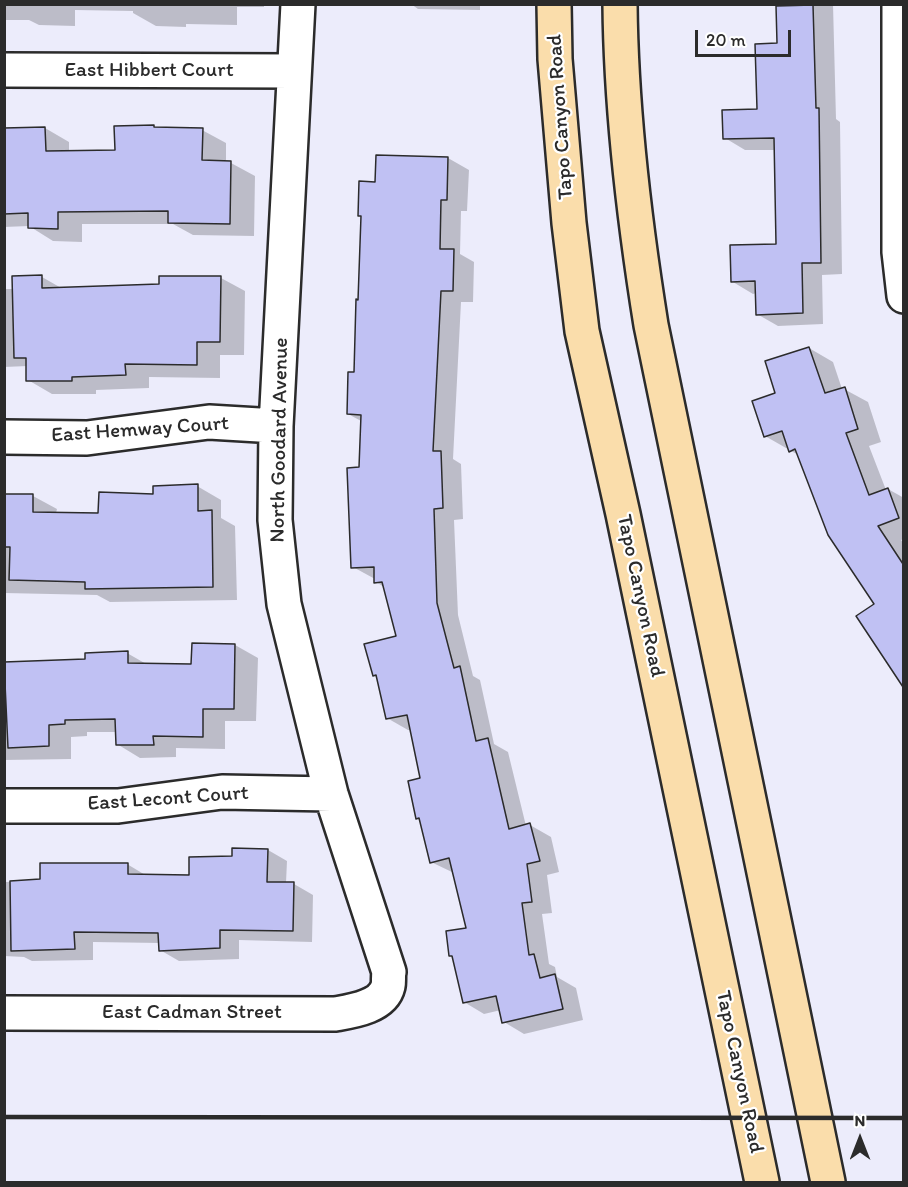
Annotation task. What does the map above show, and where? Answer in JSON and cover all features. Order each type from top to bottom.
[{"type":"main road","name":"Tapo Canyon Road","points":[[554,4],[555,59],[582,331],[623,514],[762,1182]]},
{"type":"main road","points":[[620,4],[620,56],[634,215],[651,325],[828,1182]]},
{"type":"street","name":"North Goodard Avenue","points":[[298,4],[276,426],[275,520],[284,604],[331,794],[389,972],[388,988],[378,1001]]},
{"type":"street","points":[[899,4],[901,44],[899,252],[903,296]]},
{"type":"street","name":"East Hibbert Court","points":[[4,70],[294,71]]},
{"type":"street","name":"East Hemway Court","points":[[4,437],[87,438],[209,422],[276,426]]},
{"type":"street","name":"East Lecont Court","points":[[4,806],[118,806],[222,792],[331,794]]},
{"type":"street","name":"East Cadman Street","points":[[4,1013],[335,1014],[357,1010],[378,1001]]},
{"type":"building","points":[[813,5],[816,108],[819,108],[821,263],[802,263],[803,313],[756,315],[755,281],[731,282],[730,245],[776,244],[774,138],[723,139],[722,110],[757,109],[755,44],[777,43],[776,6]]},
{"type":"building","points":[[154,125],[154,127],[203,128],[202,160],[231,161],[230,224],[168,223],[168,211],[58,212],[58,229],[28,228],[28,213],[4,214],[4,128],[45,127],[46,151],[115,150],[114,126]]},
{"type":"building","points":[[376,155],[448,157],[447,200],[441,200],[440,249],[454,249],[453,291],[441,291],[433,451],[441,451],[443,508],[434,509],[437,603],[454,668],[460,666],[476,741],[488,738],[509,829],[530,823],[540,861],[527,864],[532,902],[522,903],[529,955],[534,954],[540,978],[555,974],[563,1009],[502,1023],[496,996],[463,1003],[452,956],[449,956],[446,931],[466,928],[449,858],[430,863],[419,818],[416,819],[408,781],[420,778],[407,715],[386,719],[376,675],[373,676],[364,644],[396,636],[382,582],[374,583],[374,567],[351,568],[347,468],[359,467],[361,415],[347,414],[348,372],[354,372],[356,299],[358,300],[361,216],[358,216],[359,181],[375,182]]},
{"type":"building","points":[[42,275],[42,288],[159,284],[159,276],[221,276],[220,342],[197,342],[197,365],[125,364],[126,375],[72,377],[72,381],[26,381],[26,358],[14,358],[12,276]]},
{"type":"building","points":[[809,347],[825,393],[845,387],[858,429],[846,433],[869,495],[888,488],[899,518],[878,526],[903,564],[903,687],[856,616],[874,604],[828,535],[795,449],[789,452],[782,431],[764,437],[752,401],[775,393],[765,361]]},
{"type":"building","points":[[198,484],[198,511],[212,510],[213,587],[85,589],[85,582],[9,580],[10,547],[4,547],[4,494],[33,494],[33,512],[98,513],[99,492],[153,494],[153,486]]},
{"type":"building","points":[[192,643],[235,644],[234,709],[203,709],[203,737],[153,736],[154,745],[116,745],[115,719],[65,720],[65,724],[49,725],[49,746],[8,748],[4,662],[85,659],[85,653],[128,651],[128,663],[191,664]]},
{"type":"building","points":[[232,848],[268,849],[267,882],[294,882],[293,931],[220,930],[220,948],[159,951],[158,933],[74,932],[75,949],[11,951],[10,881],[40,879],[40,863],[128,863],[128,874],[189,875],[189,857],[232,856]]},
{"type":"railway","points":[[4,1117],[904,1118]]}]
